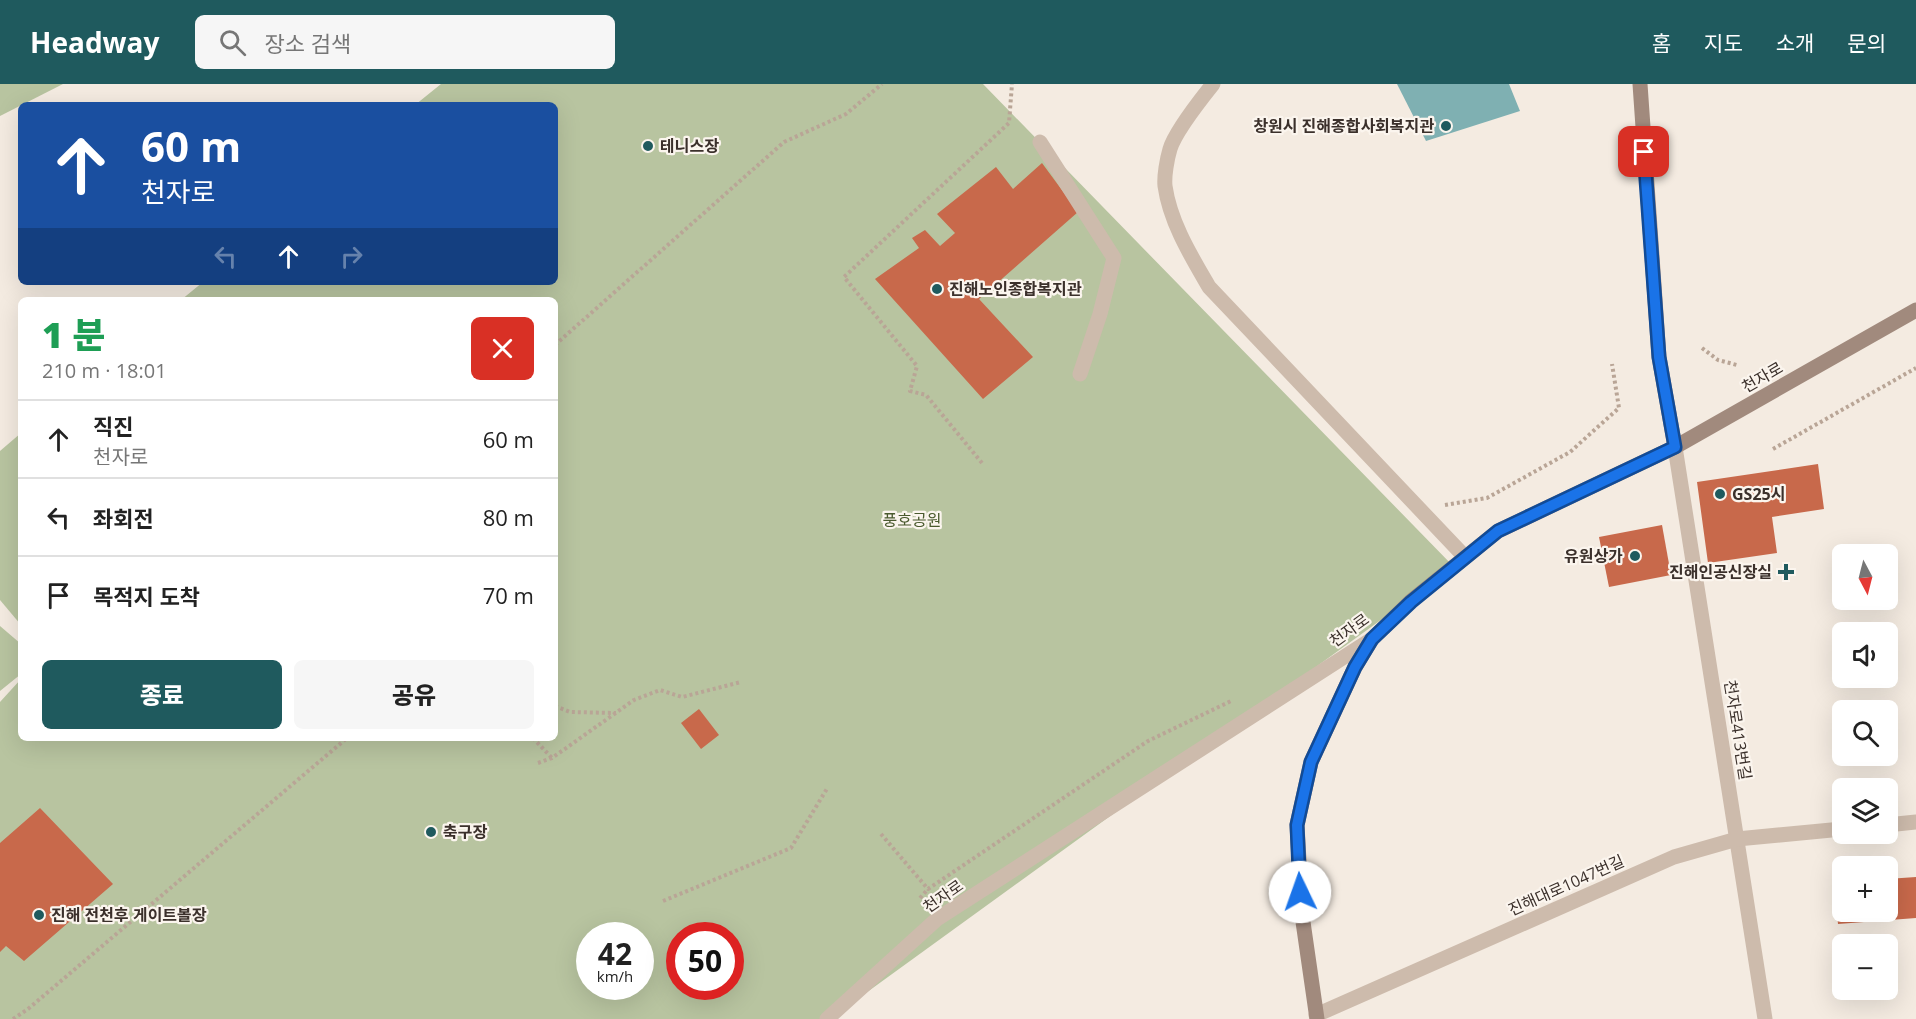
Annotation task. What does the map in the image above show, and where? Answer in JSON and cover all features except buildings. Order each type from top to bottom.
[{"type":"main road","points":[[1640,84],[1659,357],[1675,447]]},
{"type":"main road","name":"천자로","points":[[1372,639],[1411,602],[1498,531],[1675,447],[1916,310]]},
{"type":"main road","points":[[1316,1017],[1302,915],[1297,825],[1311,762],[1355,667],[1372,639]]},
{"type":"street","points":[[1213,84],[1192,110],[1170,148],[1165,185],[1175,222],[1186,247],[1209,287],[1465,557]]},
{"type":"street","points":[[1040,142],[1114,258],[1100,314],[1080,374]]},
{"type":"street","name":"천자로413번길","points":[[1675,447],[1765,1019]]},
{"type":"street","name":"천자로","points":[[826,1019],[937,919],[1372,639]]},
{"type":"street","points":[[1898,824],[1916,822]]},
{"type":"street","name":"진해대로1047번길","points":[[1316,1017],[1674,857],[1737,839],[1832,830]]},
{"type":"path","points":[[558,342],[784,142],[846,114],[882,84]]},
{"type":"path","points":[[982,463],[926,395],[910,391],[917,366],[844,277],[1009,123],[1012,84]]},
{"type":"path","points":[[1702,348],[1718,360],[1737,365]]},
{"type":"path","points":[[1418,509],[1487,498],[1570,452],[1619,408],[1612,364]]},
{"type":"path","points":[[1773,449],[1916,368]]},
{"type":"path","points":[[537,763],[552,758],[634,700],[660,690],[682,697],[741,682]]},
{"type":"path","points":[[920,898],[928,889],[1148,741],[1240,697]]},
{"type":"path","points":[[558,707],[570,712],[616,713]]},
{"type":"path","points":[[13,1019],[28,1009],[343,741]]},
{"type":"path","points":[[535,741],[552,758]]},
{"type":"path","points":[[663,901],[791,848],[828,787]]},
{"type":"path","points":[[881,834],[928,889]]},
{"type":"green space","points":[[0,84],[63,84],[28,102],[18,102],[18,107],[0,116]]},
{"type":"green space","name":"풍호공원","points":[[441,84],[983,84],[1454,567],[830,1019],[0,1019],[0,702],[18,682],[18,741],[558,741],[558,297],[185,297],[199,285],[558,285],[558,102],[419,102]]},
{"type":"green space","points":[[18,436],[18,621],[0,600],[0,451]]},
{"type":"green space","points":[[0,626],[18,641],[18,676],[0,691]]},
{"type":"water","name":"창원시 진해종합사회복지관","points":[[1397,84],[1509,84],[1520,111],[1426,141]]},
{"type":"place","name":"창원시 진해종합사회복지관","points":[[1446,126]]},
{"type":"place","name":"테니스장","points":[[648,146]]},
{"type":"place","name":"진해노인종합복지관","points":[[937,289]]},
{"type":"place","name":"GS25시","points":[[1720,494]]},
{"type":"place","name":"유원상가","points":[[1635,556]]},
{"type":"place","name":"진해인공신장실","points":[[1786,572]]},
{"type":"place","name":"축구장","points":[[431,832]]},
{"type":"place","name":"진해 전천후 게이트볼장","points":[[39,915]]},
{"type":"route","points":[[1300,892],[1297,825],[1311,762],[1355,667],[1372,639],[1411,602],[1498,531],[1675,447],[1659,357],[1644,152]]}]
